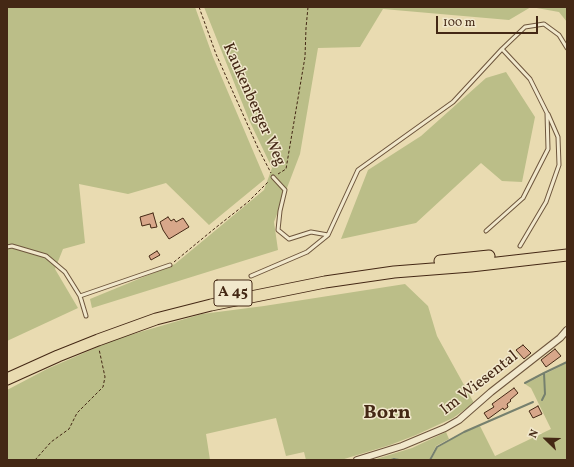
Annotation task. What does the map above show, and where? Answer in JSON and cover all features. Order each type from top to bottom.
[{"type":"highway","name":"A 45","points":[[7,379],[98,340],[156,319],[211,305],[325,282],[567,248]]},
{"type":"highway","name":"A 45","points":[[7,372],[82,339],[157,313],[220,295],[326,274],[409,263],[471,262],[567,255]]},
{"type":"street","name":"Im Wiesental","points":[[357,460],[402,446],[445,428],[459,420],[491,392],[560,338],[567,330]]},
{"type":"lane","points":[[251,276],[307,252],[328,235],[358,170],[453,102],[502,49],[525,27],[544,24],[559,35],[567,48]]},
{"type":"lane","points":[[502,49],[530,79],[558,137],[560,165],[546,202],[520,246]]},
{"type":"lane","points":[[486,231],[523,198],[548,149],[547,113]]},
{"type":"lane","points":[[273,178],[285,190],[280,211],[278,230],[289,239],[311,232],[328,235]]},
{"type":"lane","points":[[7,247],[12,246],[46,256],[65,272],[80,296],[86,316]]},
{"type":"lane","points":[[80,296],[170,265]]},
{"type":"path","name":"Kaukenberger Weg","points":[[170,265],[248,202],[273,178],[216,54],[200,7]]},
{"type":"path","points":[[273,178],[286,169],[305,57],[308,7]]},
{"type":"path","points":[[36,460],[51,442],[69,429],[77,413],[103,387],[106,377],[98,349]]},
{"type":"green space","points":[[7,7],[195,7],[213,57],[265,179],[209,225],[166,183],[128,194],[79,184],[85,243],[63,249],[55,269],[78,308],[7,341]]},
{"type":"green space","points":[[204,7],[531,7],[509,20],[383,9],[360,47],[318,48],[300,154],[274,222],[278,250],[92,308],[90,299],[175,264],[264,190],[272,168],[249,120]]},
{"type":"green space","points":[[531,7],[567,7],[567,22],[559,12]]},
{"type":"green space","points":[[506,72],[535,117],[522,182],[502,181],[481,163],[416,223],[341,239],[368,170],[421,136],[486,78]]},
{"type":"green space","points":[[405,284],[428,306],[437,336],[474,403],[453,418],[416,435],[390,445],[341,460],[306,460],[304,452],[286,456],[276,418],[206,434],[210,460],[7,460],[7,390],[47,369],[116,339],[202,314]]},
{"type":"green space","points":[[567,363],[567,460],[431,460],[437,448],[464,432],[480,426],[495,456],[551,429],[531,388],[525,384]]},
{"type":"green space","points":[[446,432],[449,439],[436,446],[429,460],[401,460],[394,458],[389,460],[373,460],[412,448]]},
{"type":"building","points":[[153,213],[157,227],[151,228],[150,224],[142,226],[140,217]]},
{"type":"building","points":[[168,217],[171,221],[174,219],[176,222],[183,218],[189,227],[169,239],[160,222]]},
{"type":"building","points":[[157,251],[160,255],[151,260],[149,256]]},
{"type":"building","points":[[523,345],[531,353],[524,359],[516,350]]},
{"type":"building","points":[[555,349],[561,356],[546,367],[541,360]]},
{"type":"building","points":[[514,388],[518,393],[507,404],[508,407],[504,410],[503,408],[488,419],[484,413],[494,407],[492,404]]},
{"type":"building","points":[[538,406],[542,414],[533,418],[529,411]]},
{"type":"waterway","points":[[542,400],[545,394],[544,373],[567,362]]},
{"type":"waterway","points":[[525,383],[544,373]]},
{"type":"waterway","points":[[430,460],[437,447],[464,432],[533,402]]},
{"type":"waterway","points":[[391,460],[399,460]]},
{"type":"district","name":"Born","points":[[387,414]]}]
